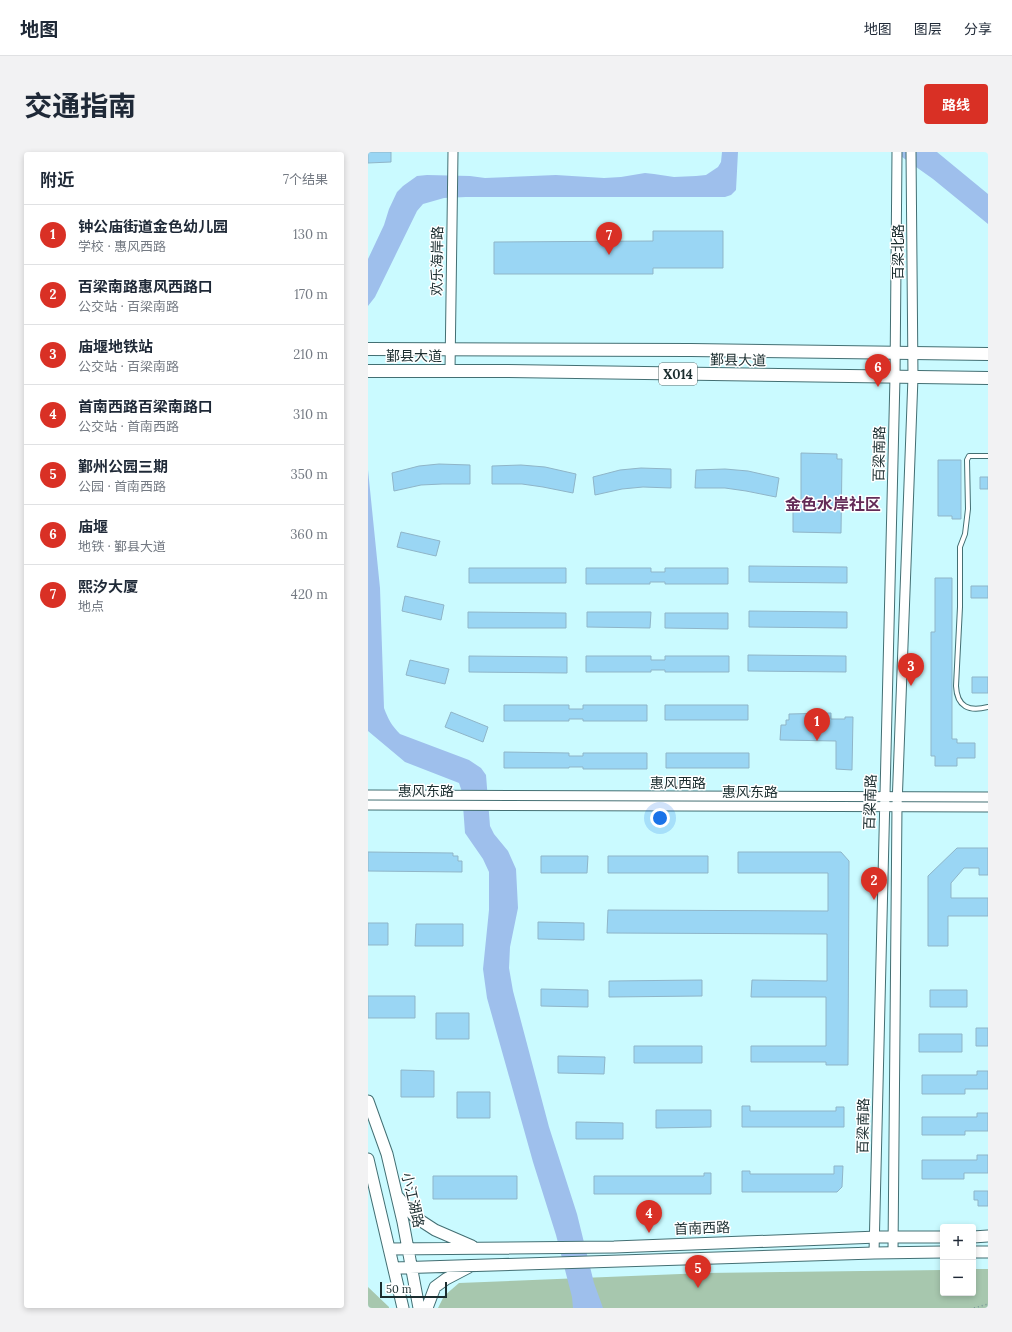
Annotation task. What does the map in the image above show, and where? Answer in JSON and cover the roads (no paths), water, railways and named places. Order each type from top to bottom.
[{"type":"main road","name":"鄞县大道","points":[[368,349],[691,350],[988,354]]},
{"type":"main road","name":"鄞县大道","points":[[368,371],[988,378]]},
{"type":"main road","name":"小江湖路","points":[[368,1101],[387,1154],[412,1267],[419,1308]]},
{"type":"main road","points":[[368,1159],[403,1308]]},
{"type":"main road","points":[[396,1195],[415,1217],[435,1230],[476,1248]]},
{"type":"main road","points":[[976,1236],[988,1236]]},
{"type":"main road","name":"首南西路","points":[[389,1249],[614,1247],[874,1237],[940,1237]]},
{"type":"main road","points":[[394,1268],[893,1252],[940,1252]]},
{"type":"main road","points":[[976,1252],[988,1252]]},
{"type":"main road","points":[[427,1308],[435,1287],[473,1265]]},
{"type":"street","name":"欢乐海岸路","points":[[450,371],[453,152]]},
{"type":"street","name":"百梁北路","points":[[895,352],[897,152]]},
{"type":"street","name":"百梁北路","points":[[911,152],[913,352]]},
{"type":"street","name":"百梁南路","points":[[874,1253],[895,352]]},
{"type":"street","name":"百梁南路","points":[[893,1252],[898,802],[913,352]]},
{"type":"street","name":"惠风西路","points":[[368,795],[884,802]]},
{"type":"street","points":[[898,802],[988,797]]},
{"type":"street","name":"惠风东路","points":[[368,805],[898,802],[988,807]]},
{"type":"lane","points":[[988,456],[969,456],[967,460],[968,509],[965,534],[960,547],[960,607],[956,686],[957,696],[961,703],[969,709],[988,707]]},
{"type":"water","points":[[722,152],[738,152],[736,190],[731,195],[725,197],[466,197],[444,198],[423,204],[417,211],[375,297],[368,306],[368,259],[397,192],[417,176],[470,176],[485,178],[556,175],[604,178],[645,173],[674,177],[696,176],[706,175],[718,167],[721,162]]},
{"type":"water","points":[[895,152],[937,152],[988,194],[988,224],[933,179]]},
{"type":"water","points":[[368,470],[380,588],[384,708],[390,722],[400,734],[469,760],[481,768],[486,775],[490,826],[494,834],[508,851],[516,869],[518,908],[510,947],[509,968],[513,991],[549,1127],[577,1214],[594,1283],[603,1308],[573,1308],[572,1297],[556,1235],[533,1162],[487,998],[483,969],[489,910],[489,872],[483,859],[465,833],[462,792],[459,783],[405,762],[368,731]]},
{"type":"place","name":"熙汐大厦","points":[[609,255]]},
{"type":"place","name":"庙堰","points":[[878,387]]},
{"type":"place","name":"庙堰地铁站","points":[[911,686]]},
{"type":"place","name":"钟公庙街道金色幼儿园","points":[[817,741]]},
{"type":"place","name":"百梁南路惠风西路口","points":[[874,900]]},
{"type":"place","name":"首南西路百梁南路口","points":[[649,1233]]},
{"type":"place","name":"鄞州公园三期","points":[[698,1288]]},
{"type":"district","name":"金色水岸社区","points":[[833,504]]}]
